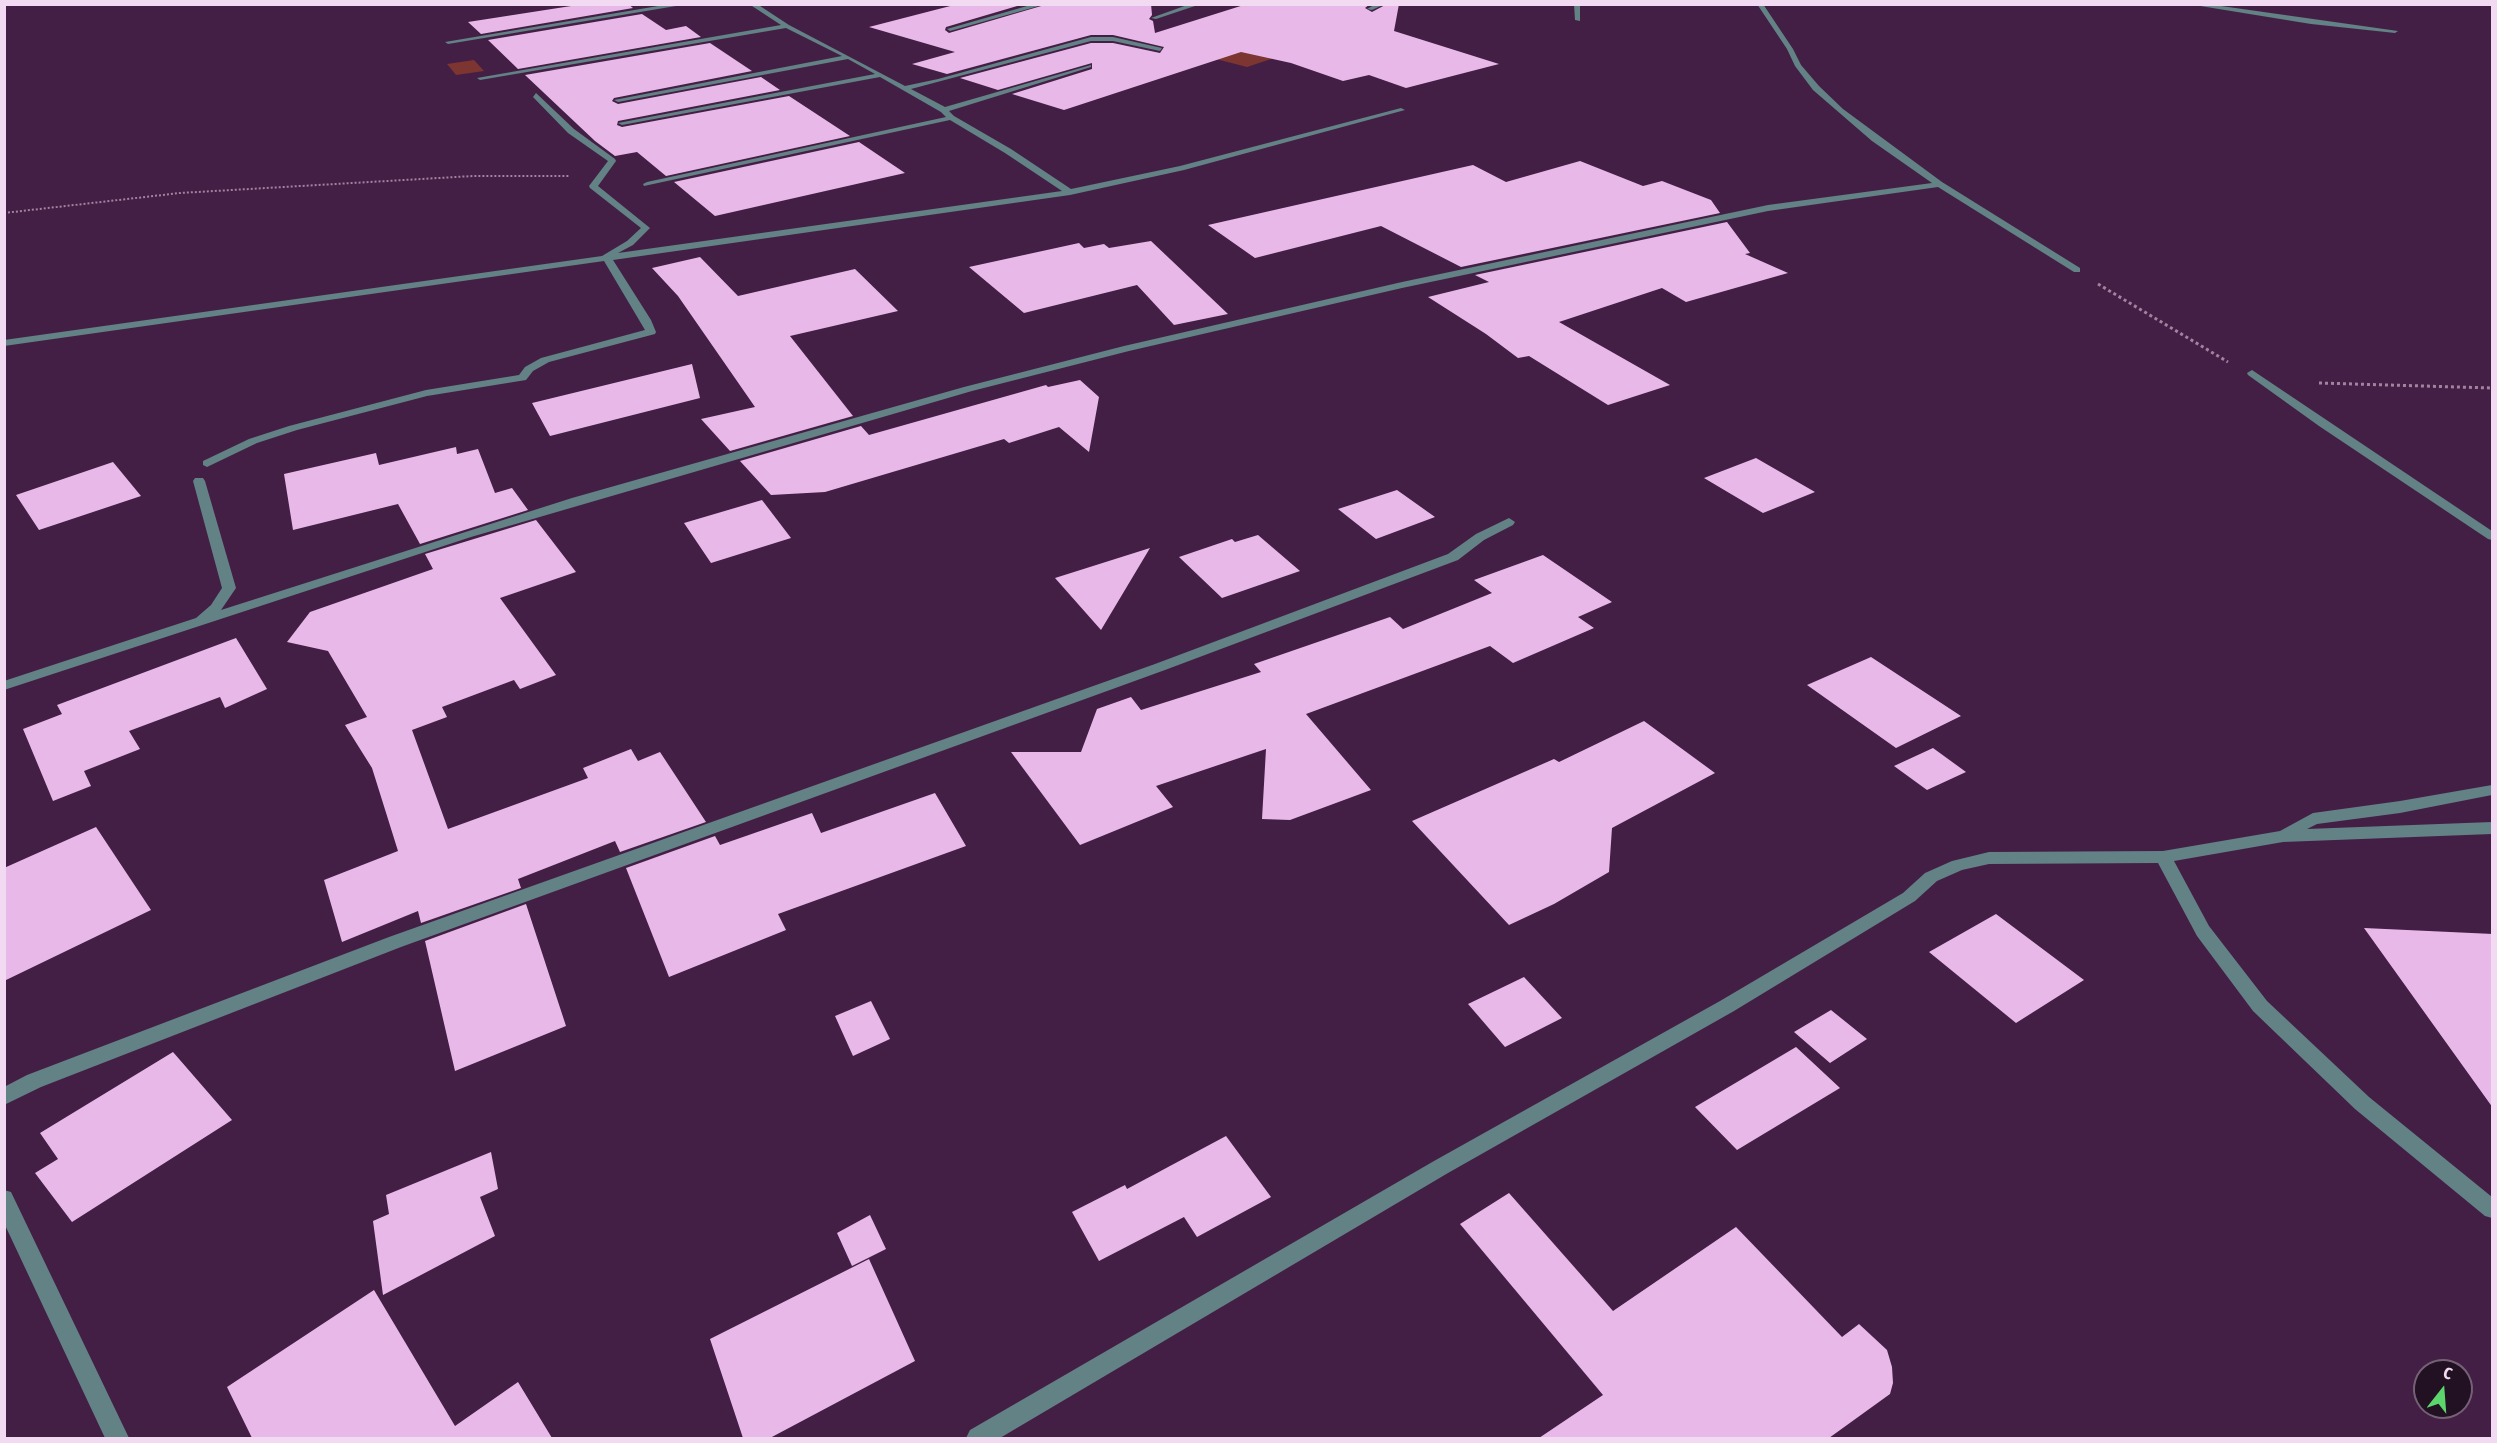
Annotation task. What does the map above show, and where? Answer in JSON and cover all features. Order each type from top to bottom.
[{"type":"street","points":[[448,42],[685,4]]},
{"type":"street","points":[[752,4],[787,26],[849,57],[944,110],[951,118],[1008,151],[1070,192]]},
{"type":"street","points":[[950,29],[1043,4]]},
{"type":"street","points":[[1154,18],[1198,4]]},
{"type":"street","points":[[1370,9],[1382,4]]},
{"type":"street","points":[[1577,4],[1578,20]]},
{"type":"street","points":[[1760,4],[1790,49],[1798,66],[1816,88],[1875,139],[1939,184],[2077,270]]},
{"type":"street","points":[[2191,4],[2311,22],[2395,31]]},
{"type":"street","points":[[480,78],[787,26]]},
{"type":"street","points":[[904,88],[949,79],[1091,39],[1113,39],[1160,49]]},
{"type":"street","points":[[618,100],[849,57]]},
{"type":"street","points":[[944,110],[1089,66]]},
{"type":"street","points":[[622,123],[881,75]]},
{"type":"street","points":[[536,95],[571,131],[612,161],[593,186],[645,228],[630,243],[606,256]]},
{"type":"street","points":[[4,343],[1070,192],[1181,168],[1401,110]]},
{"type":"street","points":[[647,184],[951,118]]},
{"type":"street","points":[[4,686],[456,537],[610,490],[957,392],[1128,348],[1402,285],[1768,208],[1939,184]]},
{"type":"street","points":[[207,463],[253,441],[293,428],[426,393],[522,378],[529,369],[545,360],[651,332],[646,320],[606,256]]},
{"type":"street","points":[[2252,373],[2323,424],[2493,536]]},
{"type":"street","points":[[196,623],[216,608],[229,588],[199,481]]},
{"type":"street","points":[[4,1097],[34,1081],[395,942],[1149,671],[1453,557],[1480,537],[1509,522]]},
{"type":"street","points":[[2283,836],[2313,819],[2400,807],[2493,790]]},
{"type":"street","points":[[978,1438],[1441,1167],[1727,1006],[1909,897],[1931,877],[1958,865],[1989,858],[2163,857],[2283,836],[2493,828]]},
{"type":"street","points":[[2163,857],[2203,932],[2260,1006],[2362,1103],[2493,1209]]},
{"type":"street","points":[[4,1198],[117,1438]]},
{"type":"path","points":[[4,213],[192,192],[474,176],[600,176]]},
{"type":"path","points":[[2077,270],[2233,365],[2252,373]]},
{"type":"path","points":[[2313,383],[2493,388]]},
{"type":"shaded area","points":[[1267,41],[1301,49],[1247,67],[1212,58]]},
{"type":"shaded area","points":[[474,60],[484,71],[456,75],[447,64]]},
{"type":"building","points":[[584,4],[628,4],[633,8],[481,34],[468,22]]},
{"type":"building","points":[[958,4],[1024,4],[946,27],[945,30],[949,33],[1048,4],[1151,4],[1152,15],[1149,19],[1153,21],[1155,33],[1247,4],[1370,4],[1365,8],[1372,12],[1387,4],[1399,4],[1394,31],[1499,64],[1406,88],[1369,75],[1343,81],[1291,63],[1241,52],[1064,110],[1012,94],[1092,69],[1092,63],[998,90],[960,78],[1091,43],[1113,43],[1160,53],[1164,47],[1113,35],[1091,35],[947,74],[912,64],[955,52],[869,27]]},
{"type":"building","points":[[642,14],[666,30],[686,26],[701,37],[518,69],[488,40]]},
{"type":"building","points":[[710,43],[752,71],[614,98],[612,101],[618,104],[761,77],[780,90],[618,121],[617,125],[622,127],[789,96],[850,136],[666,176],[637,152],[615,156],[595,141],[525,75]]},
{"type":"building","points":[[859,142],[905,173],[715,216],[674,182]]},
{"type":"building","points":[[1580,161],[1643,186],[1662,181],[1711,200],[1720,213],[1461,267],[1381,226],[1255,258],[1208,225],[1473,165],[1506,182]]},
{"type":"building","points":[[1727,222],[1750,253],[1745,254],[1788,273],[1686,302],[1662,288],[1559,322],[1670,385],[1608,405],[1529,356],[1518,358],[1486,334],[1428,297],[1489,282],[1475,275]]},
{"type":"building","points":[[1151,241],[1228,314],[1174,325],[1137,285],[1024,313],[969,267],[1079,243],[1084,248],[1104,244],[1109,248]]},
{"type":"building","points":[[700,257],[738,296],[855,269],[898,311],[790,336],[853,416],[730,451],[701,419],[755,407],[678,296],[652,268]]},
{"type":"building","points":[[692,364],[700,398],[550,436],[532,403]]},
{"type":"building","points":[[1080,380],[1099,397],[1089,452],[1059,427],[1009,443],[1004,439],[825,492],[771,495],[740,461],[861,426],[869,435],[1046,385],[1048,387]]},
{"type":"building","points":[[456,447],[457,454],[478,449],[495,493],[512,488],[528,510],[420,544],[398,504],[293,530],[284,474],[376,453],[379,465]]},
{"type":"building","points":[[1756,458],[1815,492],[1763,513],[1704,478]]},
{"type":"building","points":[[113,462],[141,496],[39,530],[16,495]]},
{"type":"building","points":[[1397,490],[1435,517],[1376,539],[1338,509]]},
{"type":"building","points":[[762,500],[791,538],[711,563],[684,523]]},
{"type":"building","points":[[536,520],[576,572],[500,598],[556,675],[520,689],[514,680],[442,707],[447,717],[412,730],[448,829],[588,778],[583,768],[631,749],[638,761],[660,752],[706,822],[620,852],[615,841],[518,879],[521,888],[421,923],[418,911],[342,942],[324,880],[398,851],[372,768],[345,725],[367,717],[328,651],[287,642],[310,612],[433,569],[425,554]]},
{"type":"building","points":[[1258,535],[1300,571],[1222,598],[1179,557],[1232,539],[1235,542]]},
{"type":"building","points":[[1150,548],[1101,630],[1055,578]]},
{"type":"building","points":[[1543,555],[1612,602],[1578,617],[1594,628],[1513,663],[1490,646],[1306,714],[1371,790],[1290,820],[1262,819],[1266,749],[1156,786],[1173,807],[1080,845],[1011,752],[1081,752],[1097,709],[1131,697],[1141,710],[1261,672],[1254,664],[1390,617],[1403,629],[1492,593],[1474,580]]},
{"type":"building","points":[[236,638],[267,689],[225,708],[220,697],[129,731],[140,749],[84,771],[91,786],[53,801],[23,729],[62,714],[57,705]]},
{"type":"building","points":[[1871,657],[1961,716],[1896,748],[1807,685]]},
{"type":"building","points":[[1644,721],[1715,773],[1612,828],[1609,872],[1554,904],[1509,925],[1412,821],[1554,759],[1559,762]]},
{"type":"building","points":[[1933,748],[1966,772],[1927,790],[1894,766]]},
{"type":"building","points":[[935,793],[966,846],[778,914],[786,930],[669,977],[626,868],[715,836],[720,845],[812,813],[821,833]]},
{"type":"building","points":[[96,827],[151,910],[4,981],[4,868]]},
{"type":"building","points":[[526,904],[566,1026],[455,1071],[425,941]]},
{"type":"building","points":[[1996,914],[2084,980],[2016,1023],[1929,952]]},
{"type":"building","points":[[2364,928],[2493,934],[2493,1108]]},
{"type":"building","points":[[1524,977],[1562,1018],[1505,1047],[1468,1004]]},
{"type":"building","points":[[871,1001],[890,1039],[853,1056],[835,1016]]},
{"type":"building","points":[[1831,1010],[1867,1039],[1830,1063],[1794,1032]]},
{"type":"building","points":[[1796,1047],[1840,1088],[1737,1150],[1695,1107]]},
{"type":"building","points":[[173,1052],[232,1120],[72,1222],[35,1173],[58,1159],[40,1133]]},
{"type":"building","points":[[1226,1136],[1271,1197],[1197,1237],[1184,1217],[1099,1261],[1072,1212],[1125,1185],[1127,1189]]},
{"type":"building","points":[[491,1152],[498,1189],[480,1197],[495,1236],[383,1295],[373,1221],[389,1214],[386,1195]]},
{"type":"building","points":[[1509,1193],[1613,1311],[1736,1227],[1842,1337],[1859,1324],[1887,1350],[1892,1367],[1893,1383],[1890,1394],[1829,1438],[1539,1438],[1603,1395],[1460,1224]]},
{"type":"building","points":[[870,1215],[886,1249],[852,1266],[837,1233]]},
{"type":"building","points":[[869,1259],[915,1361],[770,1438],[743,1438],[710,1339]]},
{"type":"building","points":[[374,1290],[455,1426],[518,1382],[552,1438],[252,1438],[227,1387]]}]
